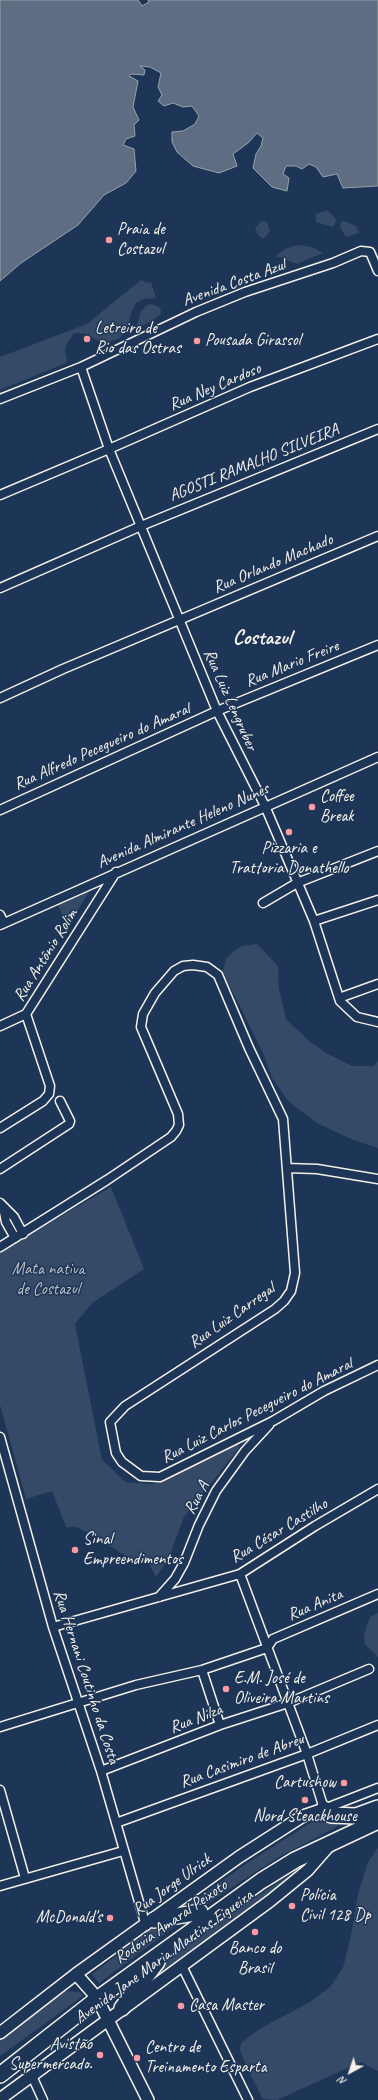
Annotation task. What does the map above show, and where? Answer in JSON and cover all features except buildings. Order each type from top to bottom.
[{"type":"highway","points":[[324,1809],[332,1815],[356,1816],[378,1808]]},
{"type":"highway","name":"Rodovia Amaral Peixoto","points":[[0,2070],[200,1912],[244,1882],[290,1854],[378,1813]]},
{"type":"highway","name":"Rodovia Amaral Peixoto","points":[[94,1995],[295,1860],[378,1821]]},
{"type":"highway","points":[[150,1923],[200,1912]]},
{"type":"highway","points":[[122,2008],[154,1965],[181,1937]]},
{"type":"main road","name":"Rua Jorge Ulrick","points":[[0,2033],[76,1974],[150,1923],[239,1857],[303,1816],[324,1809]]},
{"type":"main road","name":"Avenida Jane Maria Martins Figueira","points":[[0,2099],[108,2018],[270,1901],[308,1870],[332,1842]]},
{"type":"main road","points":[[295,1860],[308,1870]]},
{"type":"main road","points":[[76,1974],[94,1995],[108,2018],[148,2100]]},
{"type":"street","name":"Avenida Costa Azul","points":[[0,399],[81,367],[196,312],[245,292],[361,251],[370,252],[378,271]]},
{"type":"street","name":"Rua Ney Cardoso","points":[[0,495],[110,449],[250,387],[378,339]]},
{"type":"street","name":"Rua Luiz Lengruber","points":[[81,367],[110,449],[217,711],[265,806],[314,921],[339,998],[347,1010],[357,1017],[378,1022]]},
{"type":"street","name":"AGOSTI RAMALHO SILVEIRA","points":[[0,588],[141,526],[378,428]]},
{"type":"street","name":"Rua Orlando Machado","points":[[0,698],[63,669],[378,536]]},
{"type":"street","name":"Rua Mario Freire","points":[[217,711],[378,645]]},
{"type":"street","name":"Rua Alfredo Pecegueiro do Amaral","points":[[0,810],[217,711]]},
{"type":"street","name":"Avenida Almirante Heleno Nunes","points":[[1,921],[378,757]]},
{"type":"street","points":[[262,903],[297,883],[378,852]]},
{"type":"street","name":"Rua Antônio Rolim","points":[[0,1128],[42,1102],[49,1094],[50,1086],[26,1014],[116,872]]},
{"type":"street","points":[[314,921],[378,900]]},
{"type":"street","points":[[0,1247],[107,1180],[171,1137],[176,1131],[179,1125],[178,1114],[141,1027],[143,1014],[155,993],[174,972],[183,966],[193,965],[207,967],[218,975],[249,1048],[283,1119],[287,1168],[317,1169],[378,1179]]},
{"type":"street","points":[[339,998],[378,984]]},
{"type":"street","points":[[0,1026],[26,1014]]},
{"type":"street","points":[[0,1169],[69,1124],[70,1121],[60,1101]]},
{"type":"street","name":"Rua Luiz Carregal","points":[[110,1422],[125,1406],[284,1301],[291,1290],[296,1273],[287,1168]]},
{"type":"street","points":[[1,1205],[14,1217],[23,1234]]},
{"type":"street","points":[[1,1205],[6,1222],[15,1238]]},
{"type":"street","name":"Rua Luiz Carlos Pecegueiro do Amaral","points":[[110,1422],[116,1453],[122,1462],[141,1476],[160,1477],[273,1421],[324,1391],[378,1365]]},
{"type":"street","name":"Rua A","points":[[158,1597],[175,1579],[184,1563],[199,1525],[216,1491],[245,1451],[273,1421]]},
{"type":"street","name":"Rua Hernani Coutinho da Costa","points":[[0,1437],[53,1627],[101,1771],[123,1851],[150,1923]]},
{"type":"street","name":"Rua César Castilho","points":[[53,1627],[240,1574],[315,1526],[378,1489]]},
{"type":"street","points":[[240,1574],[307,1754],[324,1809]]},
{"type":"street","name":"Rua Anita","points":[[0,1727],[136,1685],[202,1670],[267,1648],[273,1640],[378,1594]]},
{"type":"street","name":"Rua Nilza","points":[[101,1771],[220,1725],[288,1703],[370,1669]]},
{"type":"street","points":[[202,1670],[220,1725]]},
{"type":"street","name":"Rua Casimiro de Abreu","points":[[116,1823],[307,1754],[378,1725]]},
{"type":"street","name":"Rua Jorge Ulrick","points":[[324,1809],[378,1788]]},
{"type":"street","points":[[0,1790],[25,1878]]},
{"type":"street","points":[[0,1886],[123,1851]]},
{"type":"street","points":[[182,1966],[248,2100]]},
{"type":"street","points":[[32,2076],[43,2100]]},
{"type":"green space","points":[[327,210],[337,220],[333,227],[316,222],[316,214]]},
{"type":"green space","points":[[262,221],[267,222],[270,231],[263,239],[258,235],[255,228]]},
{"type":"green space","points":[[344,221],[356,226],[359,233],[346,237],[340,227],[341,222]]},
{"type":"green space","points":[[298,245],[312,247],[323,253],[297,264],[276,256],[285,249]]},
{"type":"green space","points":[[141,280],[147,283],[151,282],[156,298],[143,299],[136,303],[131,313],[128,329],[119,339],[103,343],[86,334],[74,333],[66,345],[66,363],[0,390],[0,357],[87,324]]},
{"type":"green space","points":[[152,304],[159,307],[161,311],[160,315],[150,322],[136,328],[141,311],[147,305]]},
{"type":"green space","points":[[94,884],[67,927],[57,902]]},
{"type":"green space","points":[[257,944],[278,966],[279,989],[286,1019],[308,1040],[326,1053],[352,1066],[374,1066],[378,1061],[378,1148],[353,1140],[317,1123],[289,1102],[272,1078],[263,1053],[223,972],[226,958],[241,946]]},
{"type":"green space","name":"Mata nativa de Costazul","points":[[111,1187],[144,1269],[92,1303],[75,1324],[102,1460],[126,1482],[153,1484],[239,1442],[239,1448],[184,1517],[168,1560],[156,1577],[149,1564],[135,1561],[77,1527],[66,1527],[52,1491],[26,1499],[0,1405],[0,1252]]},
{"type":"green space","points":[[378,1613],[378,1657],[365,1644],[364,1634],[370,1617]]},
{"type":"green space","points":[[313,1821],[342,1824],[277,1858],[199,1909],[179,1912],[243,1866]]},
{"type":"green space","points":[[378,1848],[378,2071],[361,2062],[277,2100],[263,2099],[248,2070],[240,2050],[241,2043],[261,2028],[310,2002],[330,1987],[343,1968],[351,1935],[358,1894],[368,1862]]},
{"type":"green space","points":[[296,1871],[298,1876],[156,1979],[143,1986],[159,1967],[219,1921]]},
{"type":"green space","points":[[182,1921],[99,1983],[92,1974],[153,1928]]},
{"type":"green space","points":[[66,1991],[80,1992],[83,1996],[0,2056],[0,2038]]},
{"type":"shaded area","points":[[0,0],[138,0],[142,6],[149,2],[148,0],[378,0],[378,186],[343,188],[337,174],[323,177],[316,167],[309,164],[302,169],[296,166],[286,166],[283,174],[289,178],[287,191],[272,187],[253,168],[256,154],[261,146],[263,138],[257,133],[248,143],[233,154],[237,166],[219,173],[193,166],[177,152],[172,142],[172,132],[183,131],[195,124],[199,116],[192,106],[183,107],[173,103],[164,106],[158,101],[162,95],[158,87],[161,73],[150,67],[140,66],[145,70],[144,75],[131,74],[129,76],[138,81],[133,107],[139,120],[134,125],[135,136],[126,139],[123,145],[134,149],[136,171],[126,183],[104,195],[78,225],[21,263],[0,281]]},
{"type":"place","name":"Praia de Costazul","points":[[109,240]]},
{"type":"place","name":"Letreiro de Rio das Ostras","points":[[87,339]]},
{"type":"place","name":"Pousada Girassol","points":[[197,341]]},
{"type":"place","name":"Coffee Break","points":[[312,807]]},
{"type":"place","name":"Pizzaria e Trattoria Donathello","points":[[289,832]]},
{"type":"place","name":"Sinal Empreendimentos","points":[[75,1550]]},
{"type":"place","name":"E.M. José de Oliveira Martins","points":[[226,1689]]},
{"type":"place","name":"Cartushow","points":[[344,1783]]},
{"type":"place","name":"Nord Steackhouse","points":[[305,1800]]},
{"type":"place","name":"Polícia Civil 128 Dp","points":[[292,1906]]},
{"type":"place","name":"McDonald's","points":[[110,1918]]},
{"type":"place","name":"Banco do Brasil","points":[[255,1932]]},
{"type":"place","name":"Casa Master","points":[[181,2006]]},
{"type":"place","name":"Avistão Supermercado.","points":[[100,2055]]},
{"type":"place","name":"Centro de Treinamento Esparta","points":[[137,2058]]},
{"type":"district","name":"Costazul","points":[[262,638]]}]
